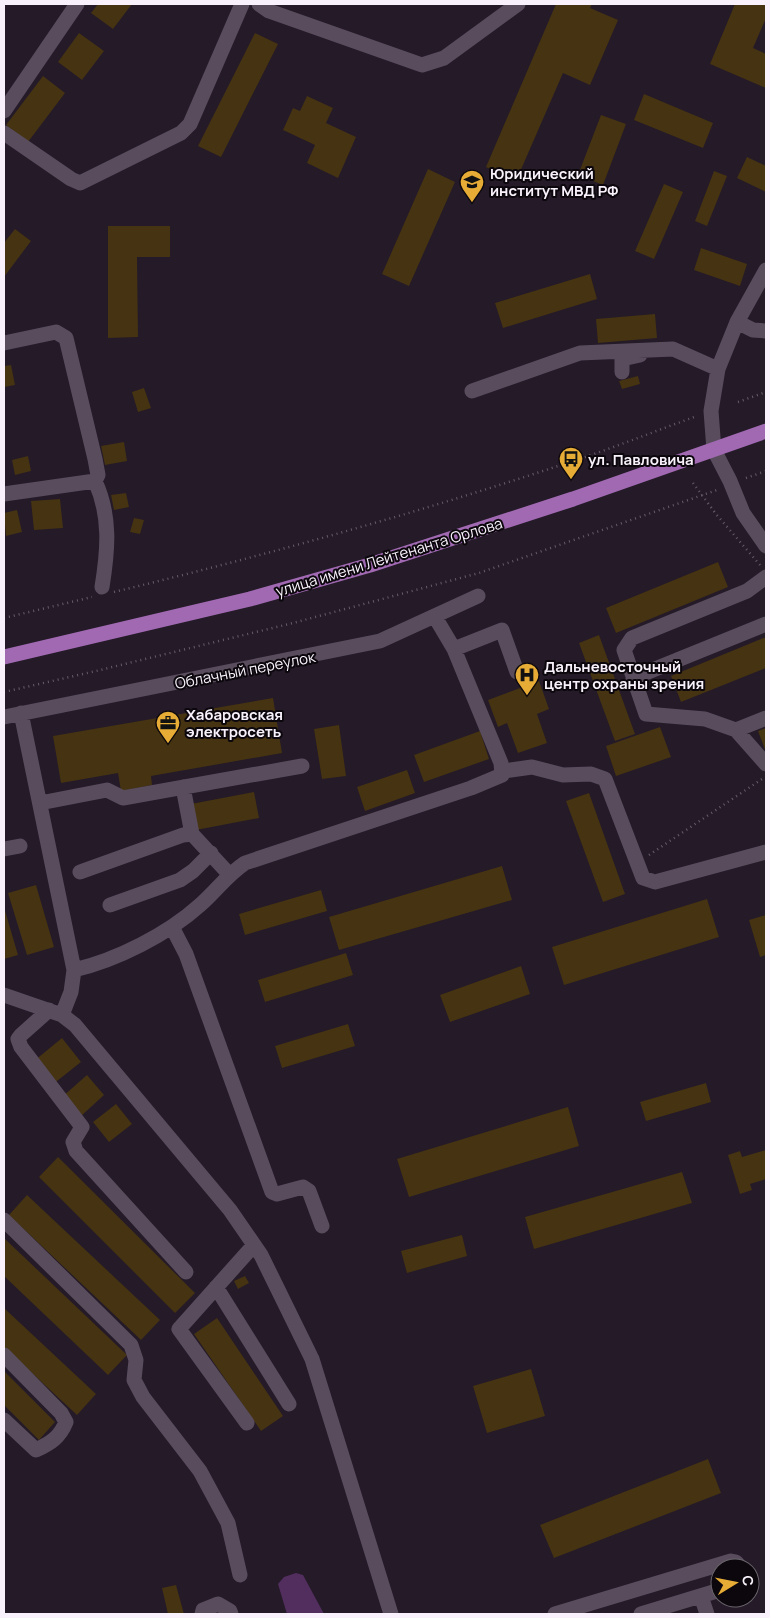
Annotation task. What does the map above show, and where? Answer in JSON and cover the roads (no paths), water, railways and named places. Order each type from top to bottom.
[{"type":"main road","name":"улица имени Лейтенанта Орлова","points":[[4,657],[250,599],[370,565],[573,500],[766,431]]},
{"type":"street","points":[[4,111],[77,4]]},
{"type":"street","points":[[4,133],[71,179],[80,183],[181,133],[190,124],[242,4]]},
{"type":"street","points":[[259,4],[269,11],[422,65],[444,58],[518,4]]},
{"type":"street","points":[[766,270],[737,322],[718,369],[711,411],[714,450],[730,481],[743,513],[766,546]]},
{"type":"street","points":[[737,322],[753,330],[766,331]]},
{"type":"street","points":[[4,342],[56,332],[66,338],[95,459],[98,475],[96,481],[102,496],[107,521],[108,553],[103,592]]},
{"type":"street","points":[[472,391],[580,353],[673,349],[718,369]]},
{"type":"street","points":[[622,372],[622,359],[673,349]]},
{"type":"street","points":[[4,494],[96,481]]},
{"type":"street","points":[[766,577],[746,591],[632,638],[624,650],[646,714],[705,719],[736,730],[766,764]]},
{"type":"street","name":"Облачный переулок","points":[[4,717],[264,667],[380,642],[478,596]]},
{"type":"street","points":[[74,970],[92,966],[114,957],[172,927],[201,904],[229,874],[245,863],[491,781],[502,775],[503,770],[454,648],[435,617]]},
{"type":"street","points":[[633,678],[766,624]]},
{"type":"street","points":[[454,648],[502,630],[517,672]]},
{"type":"street","points":[[21,713],[74,970],[71,992],[56,1013],[21,1035],[18,1039],[20,1047],[80,1123],[82,1127],[73,1142],[76,1151],[186,1272]]},
{"type":"street","points":[[736,730],[766,718]]},
{"type":"street","points":[[40,803],[107,790],[123,798],[302,766]]},
{"type":"street","points":[[503,770],[532,767],[563,775],[591,774],[605,779],[643,878],[655,882],[766,852]]},
{"type":"street","points":[[183,788],[192,834],[229,874]]},
{"type":"street","points":[[80,872],[182,835],[192,834]]},
{"type":"street","points":[[4,849],[20,846]]},
{"type":"street","points":[[110,905],[180,880],[193,871],[211,853]]},
{"type":"street","points":[[172,927],[186,954],[272,1192],[277,1194],[304,1187],[308,1191],[322,1226]]},
{"type":"street","points":[[4,995],[56,1013],[75,1025],[230,1210],[254,1245],[312,1360],[391,1614]]},
{"type":"street","points":[[4,1220],[131,1345],[136,1360],[134,1380],[143,1397],[200,1471],[228,1523],[240,1575]]},
{"type":"street","points":[[247,1423],[178,1329],[254,1245]]},
{"type":"street","points":[[216,1287],[288,1404]]},
{"type":"street","points":[[4,1356],[61,1413],[66,1422],[62,1432],[52,1442],[36,1450],[4,1420]]},
{"type":"street","points":[[556,1614],[710,1567]]},
{"type":"street","points":[[641,1614],[710,1593]]},
{"type":"street","points":[[701,1596],[707,1614]]},
{"type":"street","points":[[202,1614],[203,1610],[218,1604],[230,1611],[231,1614]]},
{"type":"place","name":"Юридический институт МВД РФ","points":[[472,203]]},
{"type":"place","name":"ул. Павловича","points":[[571,480]]},
{"type":"place","name":"Дальневосточный центр охраны зрения","points":[[527,696]]},
{"type":"place","name":"Хабаровская электросеть","points":[[168,744]]}]
